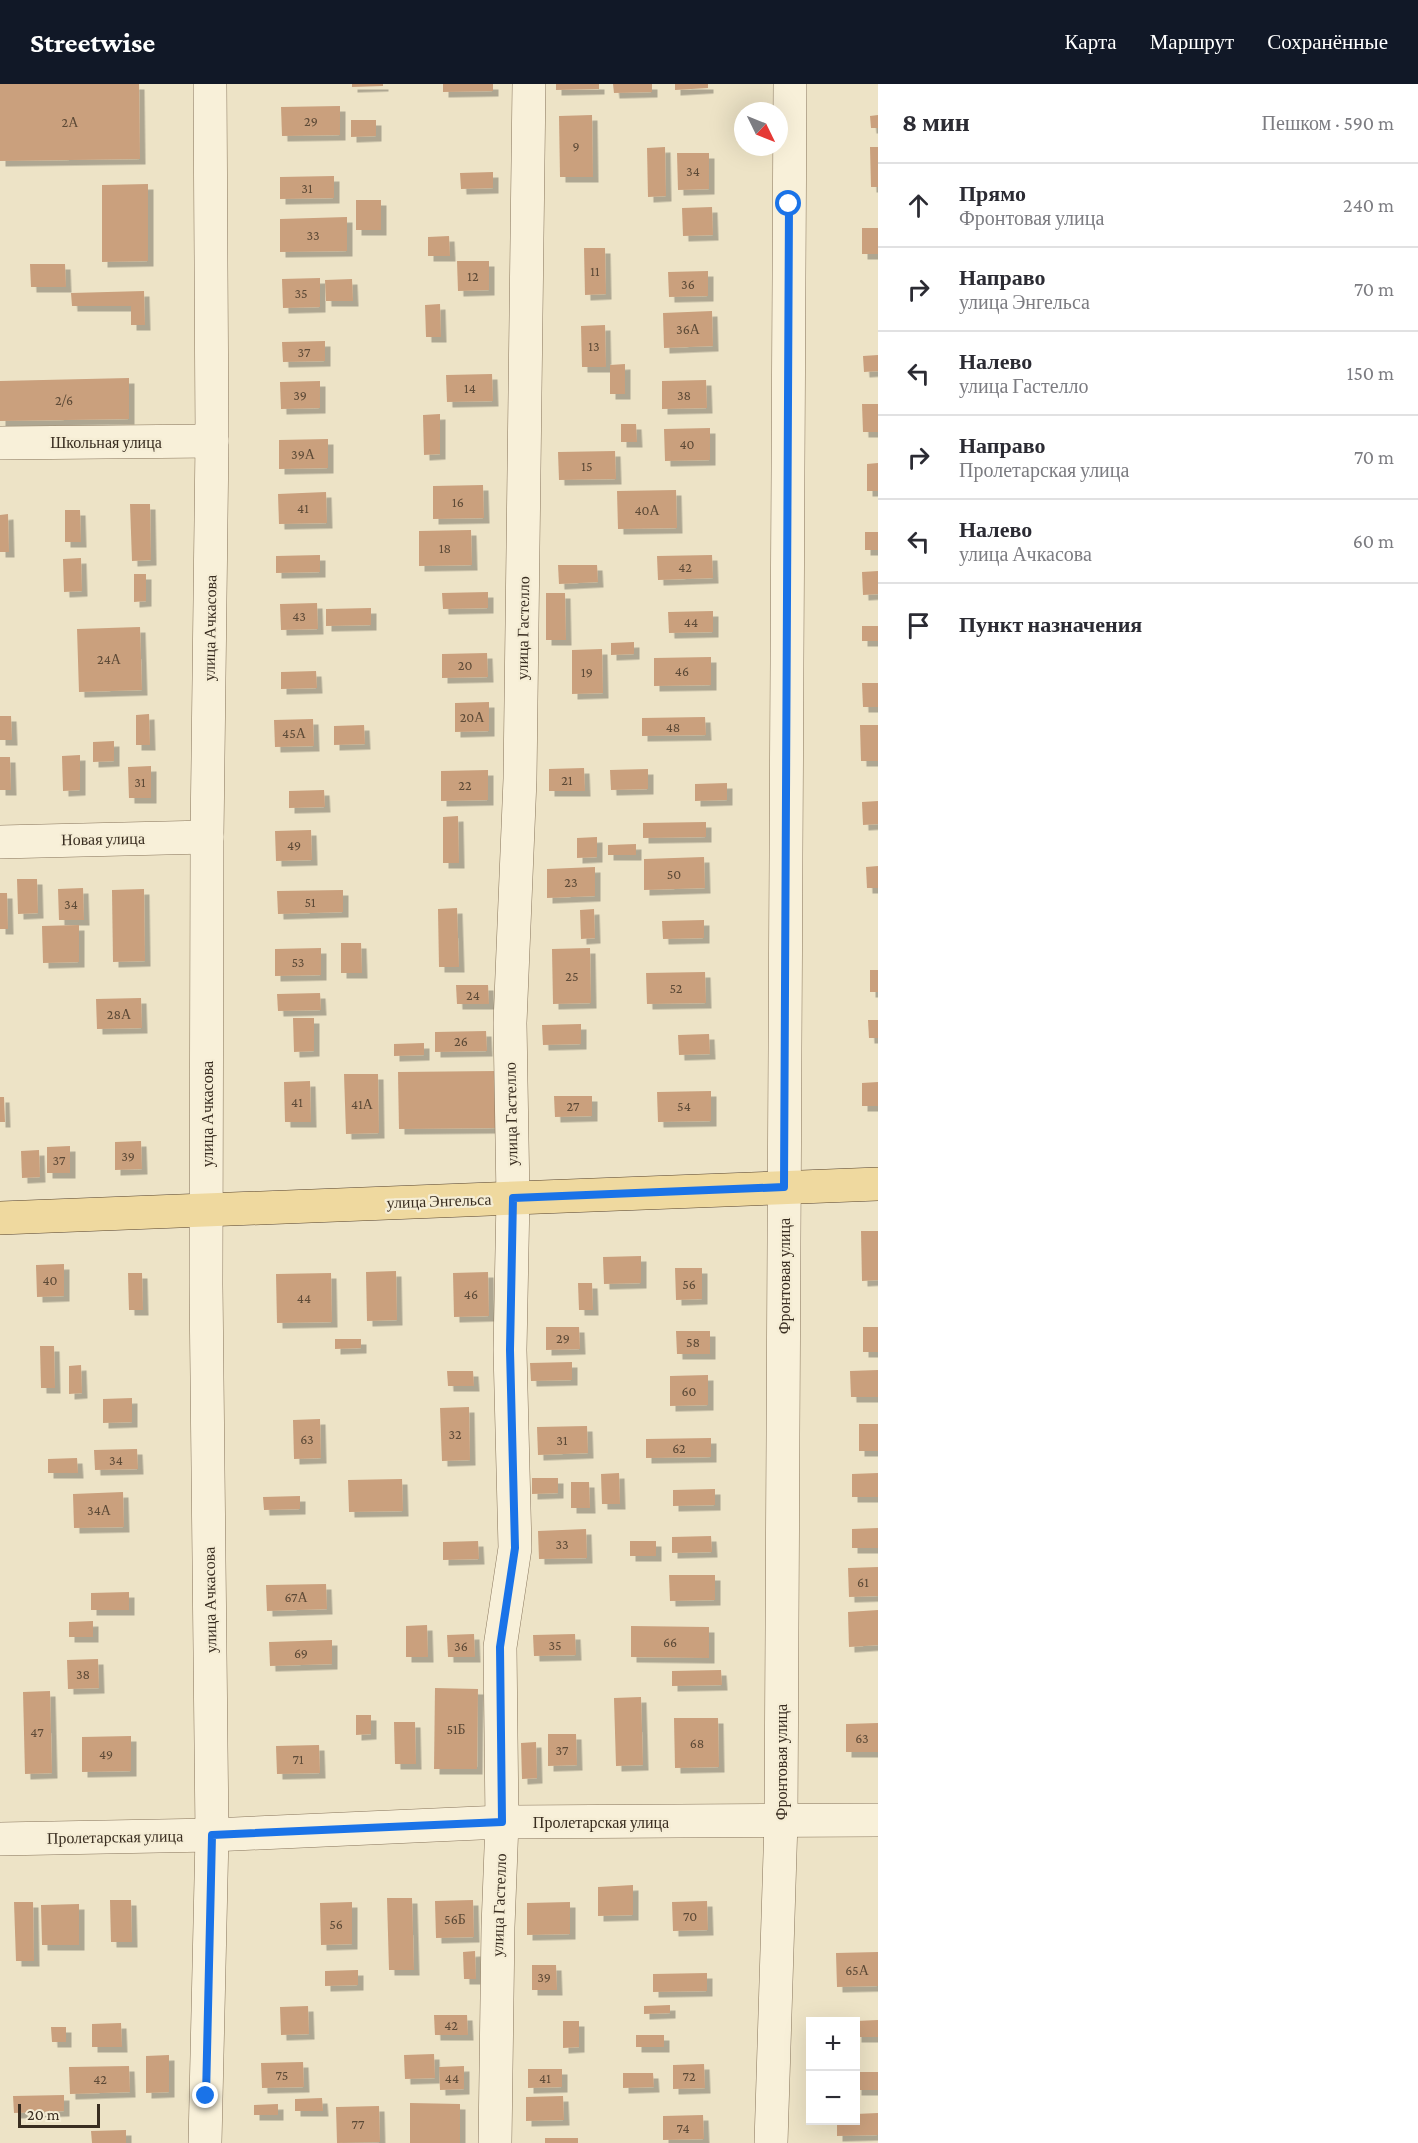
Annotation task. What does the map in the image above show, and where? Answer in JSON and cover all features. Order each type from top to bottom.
[{"type":"main road","name":"улица Энгельса","points":[[0,1218],[878,1184]]},
{"type":"street","name":"улица Ачкасова","points":[[205,2143],[212,1835],[207,1211],[207,837],[212,441],[210,84]]},
{"type":"street","name":"улица Гастелло","points":[[495,2143],[502,1822],[500,1647],[515,1548],[510,1350],[513,1198],[510,1023],[520,779],[529,84]]},
{"type":"street","name":"Фронтовая улица","points":[[771,2143],[781,1821],[790,84]]},
{"type":"street","name":"Школьная улица","points":[[0,443],[212,441]]},
{"type":"street","name":"Новая улица","points":[[0,842],[207,837]]},
{"type":"street","name":"Пролетарская улица","points":[[0,1839],[212,1835],[502,1822],[878,1820]]},
{"type":"building","points":[[0,84],[139,84],[140,159],[0,161]]},
{"type":"building","points":[[352,84],[383,84],[383,86],[352,87]]},
{"type":"building","points":[[443,84],[493,84],[493,91],[443,92]]},
{"type":"building","points":[[556,84],[599,84],[599,89],[556,90]]},
{"type":"building","points":[[613,84],[652,84],[652,92],[614,93]]},
{"type":"building","points":[[675,84],[708,84],[708,88],[675,90]]},
{"type":"building","points":[[340,106],[340,135],[282,136],[281,107]]},
{"type":"building","points":[[592,115],[593,177],[560,177],[559,116]]},
{"type":"building","points":[[878,115],[878,128],[871,128],[870,116]]},
{"type":"building","points":[[351,120],[376,120],[376,136],[351,137]]},
{"type":"building","points":[[665,147],[666,196],[648,197],[647,148]]},
{"type":"building","points":[[870,147],[878,147],[878,187],[871,187]]},
{"type":"building","points":[[677,153],[709,153],[709,189],[678,190]]},
{"type":"building","points":[[493,172],[493,188],[461,189],[460,173]]},
{"type":"building","points":[[334,176],[334,198],[280,199],[280,177]]},
{"type":"building","points":[[148,184],[148,261],[102,262],[102,185]]},
{"type":"building","points":[[356,200],[381,200],[381,230],[356,230]]},
{"type":"building","points":[[712,207],[713,235],[683,236],[682,208]]},
{"type":"building","points":[[347,217],[347,251],[280,252],[280,219]]},
{"type":"building","points":[[862,228],[878,228],[878,254],[862,254]]},
{"type":"building","points":[[449,236],[450,256],[428,256],[428,237]]},
{"type":"building","points":[[584,248],[605,248],[606,294],[585,295]]},
{"type":"building","points":[[457,261],[489,261],[489,290],[458,291]]},
{"type":"building","points":[[30,264],[65,264],[66,287],[31,287]]},
{"type":"building","points":[[708,271],[708,296],[669,297],[668,272]]},
{"type":"building","points":[[320,278],[320,307],[283,308],[282,279]]},
{"type":"building","points":[[352,279],[353,301],[326,301],[325,280]]},
{"type":"building","points":[[144,291],[145,325],[131,325],[131,306],[72,306],[71,293]]},
{"type":"building","points":[[440,304],[441,337],[426,337],[425,305]]},
{"type":"building","points":[[712,311],[713,346],[664,348],[663,313]]},
{"type":"building","points":[[605,325],[606,367],[582,367],[581,326]]},
{"type":"building","points":[[325,341],[325,361],[283,362],[282,342]]},
{"type":"building","points":[[878,355],[878,371],[864,372],[863,356]]},
{"type":"building","points":[[625,364],[625,394],[610,394],[610,365]]},
{"type":"building","points":[[492,374],[493,401],[447,402],[446,375]]},
{"type":"building","points":[[129,378],[129,419],[0,421],[0,381]]},
{"type":"building","points":[[706,380],[707,408],[662,409],[662,381]]},
{"type":"building","points":[[320,381],[320,408],[281,409],[280,382]]},
{"type":"building","points":[[862,404],[878,404],[878,432],[863,432]]},
{"type":"building","points":[[440,414],[440,454],[424,455],[423,415]]},
{"type":"building","points":[[621,424],[636,424],[637,442],[621,442]]},
{"type":"building","points":[[710,428],[710,460],[665,461],[664,429]]},
{"type":"building","points":[[328,439],[328,468],[279,469],[279,440]]},
{"type":"building","points":[[615,451],[616,479],[559,480],[558,452]]},
{"type":"building","points":[[878,463],[878,491],[867,491],[867,464]]},
{"type":"building","points":[[483,485],[484,518],[433,519],[433,486]]},
{"type":"building","points":[[676,490],[677,528],[618,529],[617,491]]},
{"type":"building","points":[[326,492],[327,523],[279,524],[278,494]]},
{"type":"building","points":[[130,504],[150,504],[151,560],[132,561]]},
{"type":"building","points":[[65,510],[80,510],[81,542],[65,542]]},
{"type":"building","points":[[8,514],[9,552],[0,552],[0,515]]},
{"type":"building","points":[[471,530],[472,565],[419,566],[419,531]]},
{"type":"building","points":[[865,532],[878,532],[878,550],[865,550]]},
{"type":"building","points":[[320,555],[320,572],[276,573],[276,556]]},
{"type":"building","points":[[712,555],[713,578],[658,580],[657,556]]},
{"type":"building","points":[[81,558],[82,591],[64,592],[63,559]]},
{"type":"building","points":[[558,565],[597,565],[598,582],[559,584]]},
{"type":"building","points":[[878,571],[878,594],[863,595],[862,572]]},
{"type":"building","points":[[134,574],[146,574],[146,601],[134,602]]},
{"type":"building","points":[[488,592],[488,608],[443,609],[442,593]]},
{"type":"building","points":[[546,593],[565,593],[566,640],[546,640]]},
{"type":"building","points":[[317,603],[318,629],[281,630],[280,604]]},
{"type":"building","points":[[371,608],[371,625],[326,626],[326,609]]},
{"type":"building","points":[[713,611],[713,632],[669,633],[668,612]]},
{"type":"building","points":[[862,626],[878,626],[878,641],[862,641]]},
{"type":"building","points":[[140,627],[142,690],[79,692],[77,629]]},
{"type":"building","points":[[634,642],[634,654],[611,655],[611,643]]},
{"type":"building","points":[[602,649],[603,693],[572,694],[572,650]]},
{"type":"building","points":[[487,653],[488,677],[442,678],[442,654]]},
{"type":"building","points":[[711,657],[711,685],[654,686],[654,658]]},
{"type":"building","points":[[316,671],[317,688],[281,689],[281,672]]},
{"type":"building","points":[[862,683],[878,683],[878,707],[863,707]]},
{"type":"building","points":[[489,702],[489,731],[455,732],[455,703]]},
{"type":"building","points":[[149,714],[150,745],[136,745],[136,715]]},
{"type":"building","points":[[0,716],[11,716],[12,740],[0,740]]},
{"type":"building","points":[[705,717],[706,735],[642,736],[642,718]]},
{"type":"building","points":[[313,719],[314,746],[275,747],[274,720]]},
{"type":"building","points":[[364,725],[365,744],[334,745],[334,726]]},
{"type":"building","points":[[860,725],[878,725],[878,761],[861,761]]},
{"type":"building","points":[[114,741],[114,761],[93,762],[93,742]]},
{"type":"building","points":[[80,755],[80,790],[63,791],[62,756]]},
{"type":"building","points":[[0,757],[10,757],[11,790],[0,790]]},
{"type":"building","points":[[151,766],[151,798],[129,798],[128,767]]},
{"type":"building","points":[[584,768],[585,791],[549,791],[549,769]]},
{"type":"building","points":[[648,769],[648,789],[611,790],[610,770]]},
{"type":"building","points":[[488,770],[488,800],[441,801],[441,771]]},
{"type":"building","points":[[727,783],[727,800],[695,801],[695,784]]},
{"type":"building","points":[[324,790],[325,807],[289,808],[289,791]]},
{"type":"building","points":[[878,801],[878,824],[863,825],[862,802]]},
{"type":"building","points":[[458,816],[459,863],[443,863],[443,817]]},
{"type":"building","points":[[706,822],[706,837],[643,838],[643,823]]},
{"type":"building","points":[[311,830],[312,860],[276,861],[275,831]]},
{"type":"building","points":[[597,837],[597,857],[577,858],[577,838]]},
{"type":"building","points":[[636,844],[636,855],[608,855],[608,845]]},
{"type":"building","points":[[704,857],[705,888],[644,890],[644,859]]},
{"type":"building","points":[[878,866],[878,888],[867,888],[866,867]]},
{"type":"building","points":[[595,867],[595,896],[547,898],[547,869]]},
{"type":"building","points":[[17,879],[37,879],[38,913],[18,914]]},
{"type":"building","points":[[83,888],[84,920],[59,920],[58,889]]},
{"type":"building","points":[[144,889],[145,961],[113,962],[112,890]]},
{"type":"building","points":[[343,890],[343,912],[278,914],[277,891]]},
{"type":"building","points":[[0,893],[7,893],[8,929],[0,929]]},
{"type":"building","points":[[457,908],[459,967],[439,967],[438,909]]},
{"type":"building","points":[[594,909],[595,938],[581,939],[580,910]]},
{"type":"building","points":[[704,920],[704,938],[663,939],[662,921]]},
{"type":"building","points":[[79,925],[79,962],[43,963],[42,926]]},
{"type":"building","points":[[341,943],[361,943],[362,973],[341,973]]},
{"type":"building","points":[[321,948],[321,975],[275,976],[275,949]]},
{"type":"building","points":[[590,948],[591,1003],[553,1004],[552,949]]},
{"type":"building","points":[[870,970],[878,970],[878,992],[870,992]]},
{"type":"building","points":[[705,972],[706,1003],[647,1004],[646,973]]},
{"type":"building","points":[[456,985],[488,985],[489,1004],[457,1004]]},
{"type":"building","points":[[320,993],[321,1010],[278,1011],[277,994]]},
{"type":"building","points":[[141,998],[142,1028],[97,1029],[96,999]]},
{"type":"building","points":[[293,1018],[314,1018],[314,1051],[294,1052]]},
{"type":"building","points":[[868,1020],[878,1020],[878,1038],[869,1038]]},
{"type":"building","points":[[581,1024],[581,1044],[543,1045],[542,1025]]},
{"type":"building","points":[[486,1031],[487,1051],[435,1052],[435,1032]]},
{"type":"building","points":[[709,1034],[710,1054],[679,1055],[678,1035]]},
{"type":"building","points":[[424,1043],[424,1055],[394,1056],[394,1044]]},
{"type":"building","points":[[496,1071],[497,1128],[399,1129],[398,1072]]},
{"type":"building","points":[[344,1074],[378,1074],[379,1133],[346,1134]]},
{"type":"building","points":[[310,1081],[311,1122],[285,1122],[284,1082]]},
{"type":"building","points":[[878,1082],[878,1106],[862,1106],[862,1083]]},
{"type":"building","points":[[711,1091],[711,1121],[658,1122],[657,1092]]},
{"type":"building","points":[[554,1096],[592,1096],[592,1116],[555,1117]]},
{"type":"building","points":[[0,1097],[4,1097],[5,1122],[0,1122]]},
{"type":"building","points":[[141,1141],[142,1169],[115,1170],[115,1142]]},
{"type":"building","points":[[70,1146],[70,1173],[47,1173],[47,1147]]},
{"type":"building","points":[[39,1150],[40,1177],[22,1178],[21,1151]]},
{"type":"building","points":[[861,1231],[878,1231],[878,1280],[862,1281]]},
{"type":"building","points":[[641,1256],[641,1283],[604,1284],[603,1257]]},
{"type":"building","points":[[64,1264],[64,1296],[37,1297],[36,1265]]},
{"type":"building","points":[[675,1268],[702,1268],[702,1299],[676,1300]]},
{"type":"building","points":[[396,1271],[397,1320],[367,1321],[366,1272]]},
{"type":"building","points":[[488,1272],[489,1316],[454,1317],[453,1273]]},
{"type":"building","points":[[128,1273],[142,1273],[143,1310],[129,1310]]},
{"type":"building","points":[[331,1273],[332,1322],[277,1323],[276,1274]]},
{"type":"building","points":[[578,1283],[592,1283],[593,1310],[579,1310]]},
{"type":"building","points":[[546,1327],[579,1327],[580,1349],[546,1350]]},
{"type":"building","points":[[863,1327],[878,1327],[878,1352],[863,1352]]},
{"type":"building","points":[[676,1331],[710,1331],[710,1354],[677,1354]]},
{"type":"building","points":[[335,1339],[361,1339],[361,1348],[335,1349]]},
{"type":"building","points":[[40,1346],[54,1346],[55,1388],[41,1388]]},
{"type":"building","points":[[572,1362],[572,1380],[531,1381],[530,1363]]},
{"type":"building","points":[[81,1365],[82,1393],[69,1394],[69,1366]]},
{"type":"building","points":[[878,1370],[878,1397],[851,1397],[850,1371]]},
{"type":"building","points":[[447,1371],[473,1371],[474,1386],[448,1386]]},
{"type":"building","points":[[708,1375],[708,1405],[670,1406],[670,1376]]},
{"type":"building","points":[[132,1398],[132,1422],[103,1423],[103,1399]]},
{"type":"building","points":[[469,1407],[470,1460],[442,1461],[440,1408]]},
{"type":"building","points":[[320,1419],[321,1458],[294,1459],[293,1420]]},
{"type":"building","points":[[859,1424],[878,1424],[878,1451],[859,1451]]},
{"type":"building","points":[[587,1426],[588,1453],[538,1455],[537,1427]]},
{"type":"building","points":[[711,1438],[711,1457],[646,1458],[646,1439]]},
{"type":"building","points":[[137,1449],[138,1469],[95,1470],[94,1450]]},
{"type":"building","points":[[77,1458],[78,1473],[48,1473],[48,1459]]},
{"type":"building","points":[[619,1473],[620,1504],[602,1504],[601,1474]]},
{"type":"building","points":[[878,1473],[878,1497],[852,1497],[852,1474]]},
{"type":"building","points":[[532,1478],[558,1478],[558,1493],[532,1494]]},
{"type":"building","points":[[402,1479],[403,1511],[349,1512],[348,1480]]},
{"type":"building","points":[[571,1482],[589,1482],[590,1508],[571,1508]]},
{"type":"building","points":[[715,1489],[715,1505],[673,1506],[673,1490]]},
{"type":"building","points":[[123,1492],[124,1527],[74,1528],[73,1494]]},
{"type":"building","points":[[300,1496],[300,1509],[264,1510],[263,1497]]},
{"type":"building","points":[[878,1528],[878,1548],[852,1548],[852,1529]]},
{"type":"building","points":[[586,1529],[587,1558],[539,1559],[538,1531]]},
{"type":"building","points":[[711,1536],[712,1552],[672,1553],[672,1537]]},
{"type":"building","points":[[478,1541],[479,1559],[443,1560],[443,1542]]},
{"type":"building","points":[[630,1541],[656,1541],[656,1556],[630,1556]]},
{"type":"building","points":[[878,1567],[878,1596],[849,1597],[848,1568]]},
{"type":"building","points":[[669,1575],[715,1575],[715,1600],[670,1601]]},
{"type":"building","points":[[326,1584],[327,1609],[267,1611],[266,1585]]},
{"type":"building","points":[[129,1592],[129,1610],[91,1610],[91,1593]]},
{"type":"building","points":[[878,1610],[878,1645],[849,1647],[848,1612]]},
{"type":"building","points":[[93,1621],[93,1637],[69,1637],[69,1622]]},
{"type":"building","points":[[427,1625],[428,1657],[406,1657],[406,1626]]},
{"type":"building","points":[[631,1626],[709,1627],[709,1658],[631,1657]]},
{"type":"building","points":[[474,1634],[475,1657],[448,1657],[447,1635]]},
{"type":"building","points":[[575,1634],[576,1655],[534,1656],[533,1635]]},
{"type":"building","points":[[332,1640],[332,1664],[270,1666],[269,1642]]},
{"type":"building","points":[[98,1659],[99,1688],[68,1689],[67,1660]]},
{"type":"building","points":[[721,1670],[722,1685],[672,1686],[672,1671]]},
{"type":"building","points":[[435,1688],[478,1689],[477,1769],[434,1769]]},
{"type":"building","points":[[50,1691],[52,1773],[25,1774],[23,1692]]},
{"type":"building","points":[[641,1697],[643,1765],[616,1766],[614,1698]]},
{"type":"building","points":[[356,1715],[371,1715],[371,1734],[356,1735]]},
{"type":"building","points":[[674,1718],[718,1718],[719,1767],[675,1768]]},
{"type":"building","points":[[394,1722],[415,1722],[416,1764],[395,1764]]},
{"type":"building","points":[[878,1723],[878,1752],[846,1752],[846,1724]]},
{"type":"building","points":[[548,1734],[576,1734],[577,1765],[548,1766]]},
{"type":"building","points":[[131,1736],[131,1771],[82,1772],[82,1737]]},
{"type":"building","points":[[536,1742],[537,1778],[522,1779],[521,1743]]},
{"type":"building","points":[[319,1745],[320,1773],[277,1774],[276,1746]]},
{"type":"building","points":[[633,1885],[633,1915],[598,1916],[598,1887]]},
{"type":"building","points":[[387,1898],[412,1898],[414,1970],[389,1970]]},
{"type":"building","points":[[110,1900],[131,1900],[132,1942],[111,1942]]},
{"type":"building","points":[[473,1900],[474,1937],[436,1938],[435,1901]]},
{"type":"building","points":[[707,1901],[708,1930],[673,1931],[672,1902]]},
{"type":"building","points":[[14,1902],[33,1902],[34,1961],[16,1961]]},
{"type":"building","points":[[352,1902],[352,1944],[321,1945],[320,1903]]},
{"type":"building","points":[[570,1902],[570,1934],[527,1935],[527,1903]]},
{"type":"building","points":[[79,1904],[79,1945],[42,1945],[41,1905]]},
{"type":"building","points":[[475,1951],[476,1979],[464,1979],[463,1952]]},
{"type":"building","points":[[878,1952],[878,1986],[837,1987],[836,1953]]},
{"type":"building","points":[[532,1965],[556,1965],[557,1990],[532,1990]]},
{"type":"building","points":[[358,1970],[358,1985],[325,1986],[325,1971]]},
{"type":"building","points":[[707,1973],[707,1991],[653,1992],[653,1974]]},
{"type":"building","points":[[670,2005],[670,2013],[644,2014],[644,2006]]},
{"type":"building","points":[[308,2006],[309,2034],[281,2035],[280,2007]]},
{"type":"building","points":[[434,2015],[467,2015],[468,2035],[435,2035]]},
{"type":"building","points":[[878,2020],[878,2037],[860,2037],[860,2021]]},
{"type":"building","points":[[563,2021],[579,2021],[579,2047],[563,2048]]},
{"type":"building","points":[[121,2023],[122,2047],[92,2047],[92,2024]]},
{"type":"building","points":[[51,2027],[66,2027],[66,2042],[52,2042]]},
{"type":"building","points":[[636,2035],[664,2035],[664,2047],[636,2047]]},
{"type":"building","points":[[434,2054],[435,2078],[405,2079],[404,2055]]},
{"type":"building","points":[[169,2055],[169,2092],[146,2093],[146,2056]]},
{"type":"building","points":[[303,2062],[304,2087],[262,2088],[261,2063]]},
{"type":"building","points":[[704,2064],[705,2088],[673,2089],[673,2065]]},
{"type":"building","points":[[129,2066],[130,2092],[70,2094],[69,2067]]},
{"type":"building","points":[[464,2066],[464,2089],[440,2090],[439,2067]]},
{"type":"building","points":[[528,2069],[562,2069],[562,2087],[528,2088]]},
{"type":"building","points":[[860,2072],[878,2072],[878,2090],[860,2090]]},
{"type":"building","points":[[623,2073],[653,2073],[654,2087],[623,2088]]},
{"type":"building","points":[[64,2095],[64,2111],[14,2113],[13,2096]]},
{"type":"building","points":[[563,2096],[564,2120],[526,2121],[526,2097]]},
{"type":"building","points":[[322,2098],[323,2111],[295,2111],[295,2099]]},
{"type":"building","points":[[410,2103],[460,2104],[460,2143],[410,2143]]},
{"type":"building","points":[[278,2104],[278,2115],[254,2115],[254,2105]]},
{"type":"building","points":[[379,2106],[380,2142],[337,2143],[336,2107]]},
{"type":"building","points":[[878,2113],[878,2135],[837,2136],[837,2125],[860,2125],[860,2114]]},
{"type":"building","points":[[703,2115],[704,2139],[663,2140],[663,2116]]},
{"type":"building","points":[[126,2130],[126,2143],[92,2143],[91,2131]]},
{"type":"building","points":[[545,2138],[578,2138],[578,2143],[545,2143]]},
{"type":"route","points":[[206,2096],[212,1835],[502,1822],[500,1647],[515,1548],[510,1350],[513,1198],[784,1187],[789,204]]}]
